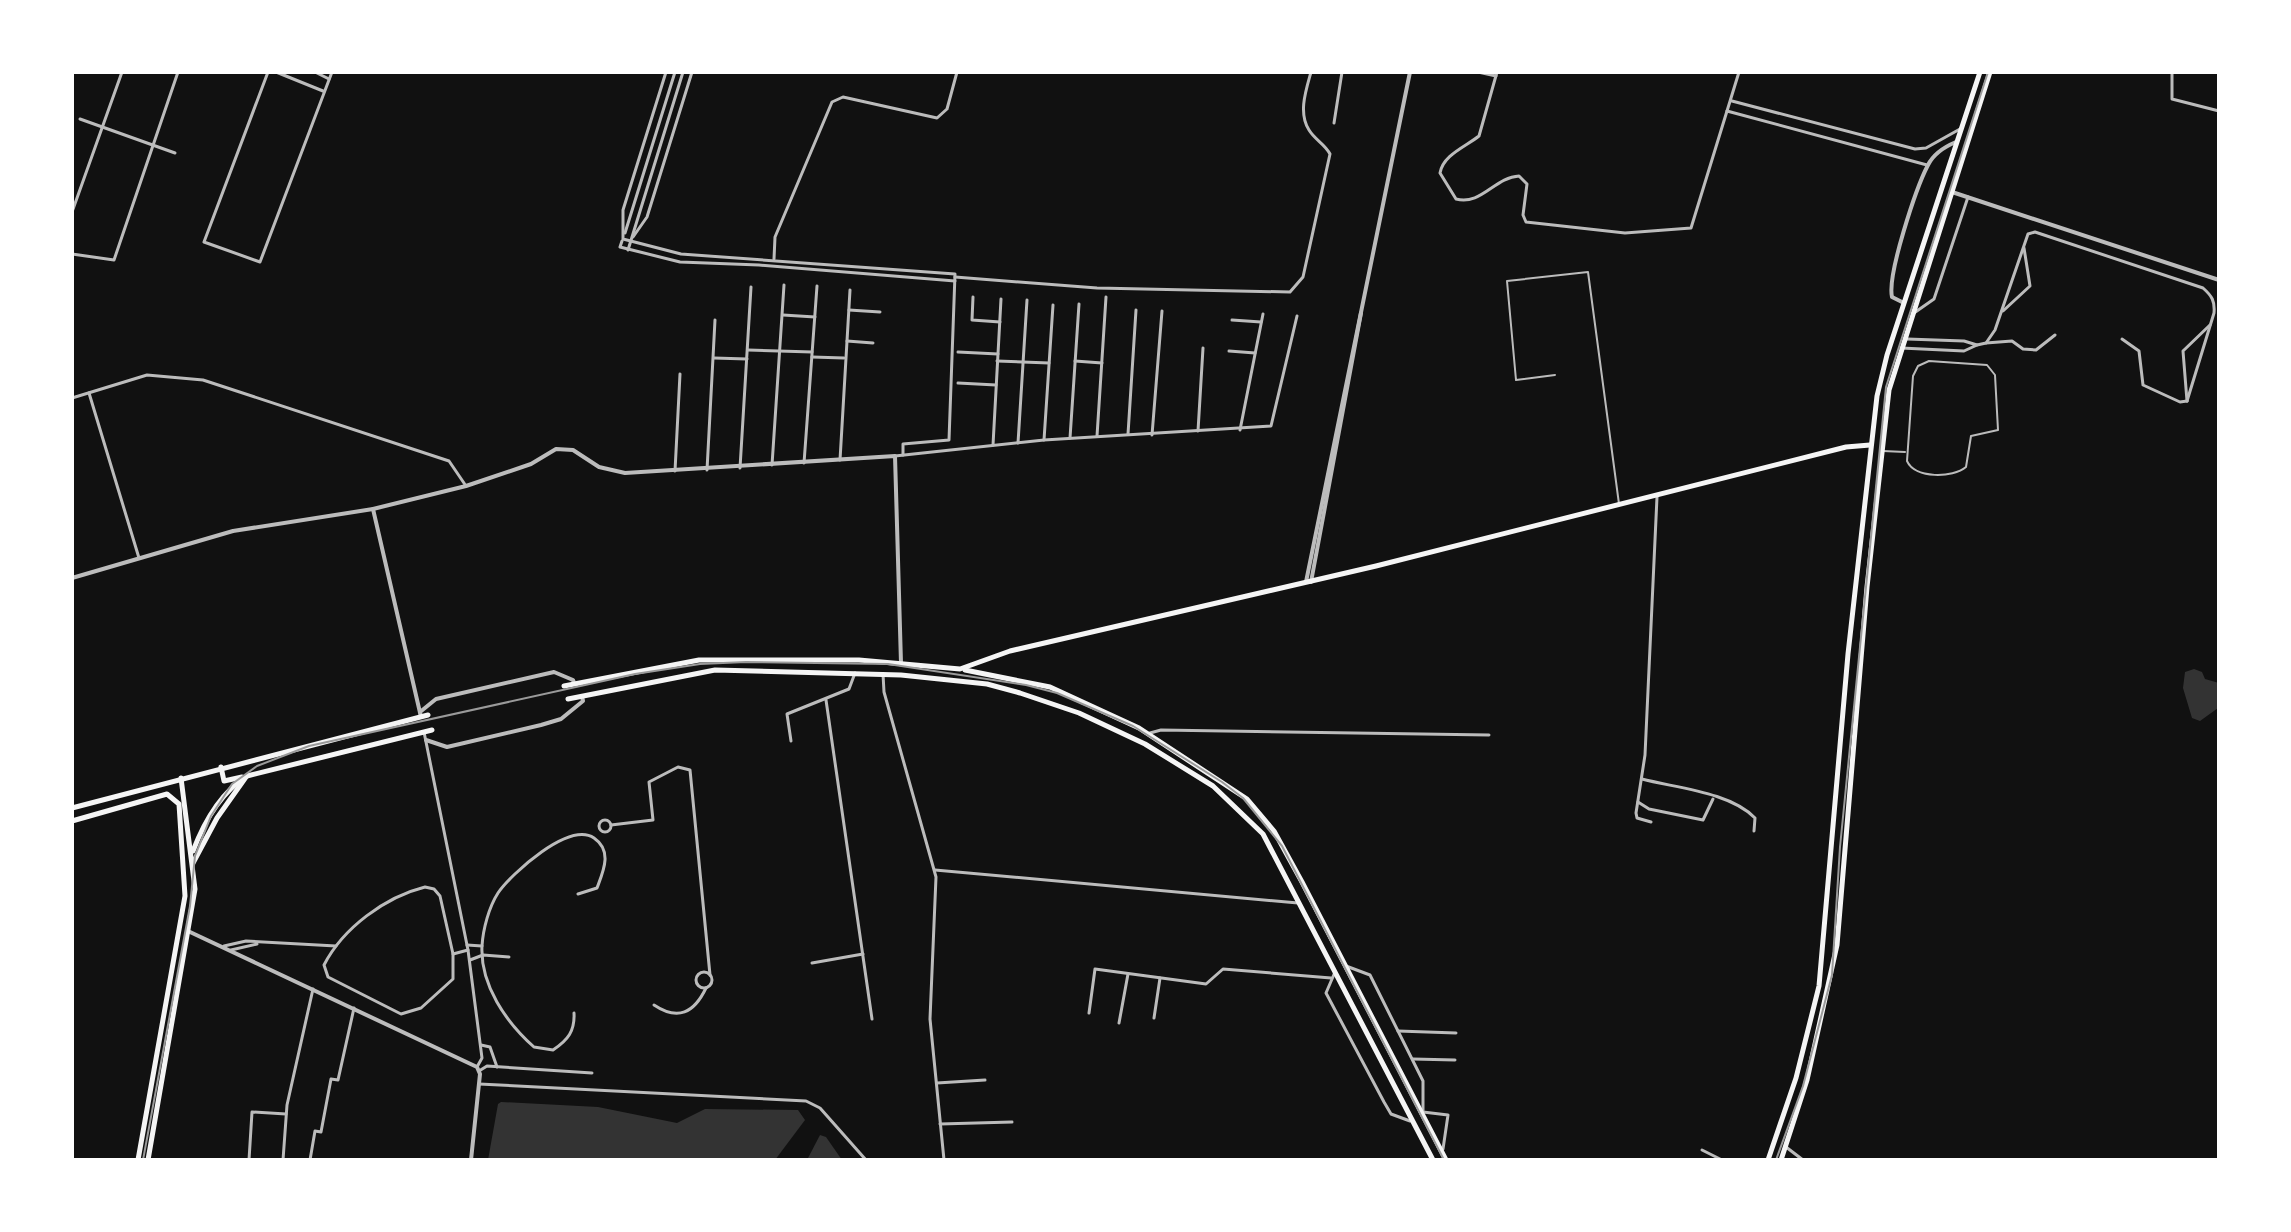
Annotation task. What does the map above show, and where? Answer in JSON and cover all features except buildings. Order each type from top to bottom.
[{"type":"main road","points":[[1768,1160],[1796,1078],[1819,986],[1871,425],[1904,303],[1980,72]]},
{"type":"main road","points":[[1781,1160],[1819,1035],[1837,945],[1888,397],[1900,348],[1990,72]]},
{"type":"main road","points":[[1877,396],[1888,397]]},
{"type":"main road","points":[[960,669],[998,656],[1657,497],[1846,447],[1870,445]]},
{"type":"main road","points":[[564,686],[699,660],[790,658],[901,664],[960,669],[1050,687],[1148,734],[1247,799],[1274,831],[1446,1160]]},
{"type":"main road","points":[[958,680],[960,669]]},
{"type":"main road","points":[[568,699],[715,670],[883,674],[987,684],[1079,713],[1145,744],[1213,786],[1263,834],[1433,1160]]},
{"type":"main road","points":[[72,808],[420,714],[428,715]]},
{"type":"main road","points":[[221,767],[224,781],[432,730]]},
{"type":"main road","points":[[193,852],[207,819],[230,788],[247,776]]},
{"type":"main road","points":[[193,863],[217,818],[247,776]]},
{"type":"main road","points":[[148,1160],[190,932],[193,852],[181,778]]},
{"type":"main road","points":[[72,821],[167,794],[179,804],[185,896],[138,1160]]},
{"type":"street","points":[[72,212],[122,72]]},
{"type":"street","points":[[72,254],[114,260],[178,72]]},
{"type":"street","points":[[268,72],[204,242],[260,262],[332,72]]},
{"type":"street","points":[[276,72],[323,91]]},
{"type":"street","points":[[315,72],[329,79]]},
{"type":"street","points":[[623,239],[623,210],[666,72]]},
{"type":"street","points":[[675,72],[620,247],[628,250],[680,262],[1097,288],[1290,292],[1303,277],[1330,154],[1326,145],[1309,131],[1305,121],[1304,99],[1311,72]]},
{"type":"street","points":[[628,250],[683,72]]},
{"type":"street","points":[[630,242],[647,217],[692,72]]},
{"type":"street","points":[[774,259],[775,237],[832,102],[843,97],[937,118],[947,109],[957,72]]},
{"type":"street","points":[[1334,123],[1342,72]]},
{"type":"street","points":[[1308,582],[1410,72]]},
{"type":"street","points":[[1478,72],[1496,74],[1479,136],[1446,159],[1440,173],[1456,199],[1473,200],[1508,177],[1519,176],[1527,184],[1523,215],[1526,222],[1625,233],[1691,228],[1739,72]]},
{"type":"street","points":[[2172,72],[2172,99],[2219,111]]},
{"type":"street","points":[[1730,100],[1922,150],[1960,129]]},
{"type":"street","points":[[1727,111],[1927,165]]},
{"type":"street","points":[[80,119],[175,153]]},
{"type":"street","points":[[1814,134],[1817,124]]},
{"type":"street","points":[[1904,303],[1892,297],[1889,284],[1927,165],[1939,151],[1957,141]]},
{"type":"street","points":[[1952,192],[2219,280]]},
{"type":"street","points":[[1912,315],[1934,299],[1968,197]]},
{"type":"street","points":[[1986,343],[2002,312],[2012,274],[2028,234],[2035,232],[2203,288],[2215,301],[2212,323],[2187,401]]},
{"type":"street","points":[[623,239],[681,254],[774,259],[955,277]]},
{"type":"street","points":[[2002,312],[2030,286],[2024,248]]},
{"type":"street","points":[[903,455],[903,444],[949,440],[955,277]]},
{"type":"street","points":[[772,465],[784,285]]},
{"type":"street","points":[[804,463],[817,286]]},
{"type":"street","points":[[740,468],[751,287]]},
{"type":"street","points":[[840,460],[850,290]]},
{"type":"street","points":[[973,297],[972,320],[1000,322]]},
{"type":"street","points":[[1097,436],[1106,297]]},
{"type":"street","points":[[993,445],[1001,299]]},
{"type":"street","points":[[1018,443],[1027,300]]},
{"type":"street","points":[[1070,438],[1079,304]]},
{"type":"street","points":[[1044,440],[1053,305]]},
{"type":"street","points":[[849,310],[880,312]]},
{"type":"street","points":[[1128,434],[1136,310]]},
{"type":"street","points":[[1152,435],[1162,311]]},
{"type":"street","points":[[1240,430],[1263,314]]},
{"type":"street","points":[[782,315],[815,317]]},
{"type":"street","points":[[72,578],[233,531],[373,509],[466,486],[531,464],[546,452],[561,448],[573,450],[613,472],[675,471],[895,456],[1070,438],[1271,426],[1297,316]]},
{"type":"street","points":[[707,470],[715,320]]},
{"type":"street","points":[[1232,320],[1261,322]]},
{"type":"street","points":[[2187,401],[2183,351],[2212,323]]},
{"type":"street","points":[[1900,348],[1964,351],[1986,343],[2012,341],[2023,349],[2036,350],[2055,335]]},
{"type":"street","points":[[1904,338],[1964,341],[1977,345]]},
{"type":"street","points":[[2122,339],[2139,351],[2143,385],[2180,402],[2187,401]]},
{"type":"street","points":[[847,341],[873,343]]},
{"type":"street","points":[[1198,431],[1203,348]]},
{"type":"street","points":[[747,350],[846,358]]},
{"type":"street","points":[[1229,351],[1255,353]]},
{"type":"street","points":[[958,352],[998,354]]},
{"type":"street","points":[[713,358],[747,359]]},
{"type":"street","points":[[997,361],[1049,363]]},
{"type":"street","points":[[1075,361],[1102,363]]},
{"type":"street","points":[[675,471],[680,374]]},
{"type":"street","points":[[72,398],[147,375],[203,380],[449,461],[466,486]]},
{"type":"street","points":[[958,383],[996,385]]},
{"type":"street","points":[[89,393],[140,558]]},
{"type":"street","points":[[895,456],[901,664]]},
{"type":"street","points":[[1651,822],[1637,818],[1642,779],[1657,497]]},
{"type":"street","points":[[373,509],[420,714]]},
{"type":"street","points":[[420,714],[436,699],[554,672],[573,680],[574,684]]},
{"type":"street","points":[[791,741],[787,714],[849,689],[855,673]]},
{"type":"street","points":[[883,674],[884,692],[935,870],[930,1019],[944,1160]]},
{"type":"street","points":[[426,740],[447,747],[561,719],[583,701],[582,696]]},
{"type":"street","points":[[826,700],[872,1019]]},
{"type":"street","points":[[1148,734],[1161,730],[1489,735]]},
{"type":"street","points":[[424,732],[470,960],[481,1045],[482,1062],[478,1069],[471,1160]]},
{"type":"street","points":[[574,1013],[575,1025],[562,1044],[553,1050],[534,1047],[499,1006],[488,982],[482,946],[489,911],[497,895],[525,863],[570,836],[588,836],[600,829],[603,821],[611,825],[653,820],[649,782],[678,767],[690,770],[712,981],[698,1004],[681,1015],[668,1014],[654,1005]]},
{"type":"street","points":[[1642,779],[1713,797],[1748,810],[1755,818],[1754,831]]},
{"type":"street","points":[[1638,802],[1649,809],[1703,820],[1713,797]]},
{"type":"street","points":[[600,829],[608,832],[611,825]]},
{"type":"street","points":[[578,894],[597,888],[605,869],[605,854],[588,836]]},
{"type":"street","points":[[935,870],[1272,903],[1300,902]]},
{"type":"street","points":[[425,887],[434,889],[440,896],[455,969],[449,984],[421,1008],[401,1014],[328,977],[324,965],[336,946],[368,915],[395,897],[425,887]]},
{"type":"street","points":[[190,932],[478,1069],[497,1067],[592,1073]]},
{"type":"street","points":[[224,946],[234,941],[336,946]]},
{"type":"street","points":[[231,950],[257,944]]},
{"type":"street","points":[[453,954],[467,947],[482,946]]},
{"type":"street","points":[[812,963],[863,954]]},
{"type":"street","points":[[470,960],[483,955],[509,957]]},
{"type":"street","points":[[1346,966],[1370,975],[1413,1059],[1425,1091],[1423,1112],[1448,1115],[1442,1152]]},
{"type":"street","points":[[1089,1013],[1095,969],[1206,984],[1223,969],[1331,978]]},
{"type":"street","points":[[1336,970],[1326,993],[1391,1114],[1414,1122]]},
{"type":"street","points":[[706,988],[698,984],[697,977],[703,973],[710,975]]},
{"type":"street","points":[[1119,1023],[1128,974]]},
{"type":"street","points":[[1154,1018],[1160,978]]},
{"type":"street","points":[[283,1160],[286,1114],[313,989]]},
{"type":"street","points":[[310,1160],[315,1131],[321,1132],[331,1079],[338,1080],[349,1017],[354,1008]]},
{"type":"street","points":[[1398,1031],[1456,1033]]},
{"type":"street","points":[[481,1045],[490,1047],[497,1067]]},
{"type":"street","points":[[1413,1059],[1455,1060]]},
{"type":"street","points":[[937,1083],[985,1080]]},
{"type":"street","points":[[479,1084],[806,1101],[820,1108],[866,1160]]},
{"type":"street","points":[[249,1160],[252,1112],[286,1114]]},
{"type":"street","points":[[940,1124],[1012,1122]]},
{"type":"street","points":[[1786,1147],[1803,1160]]},
{"type":"street","points":[[1702,1150],[1722,1160]]},
{"type":"lane","points":[[1555,375],[1516,380],[1507,281],[1588,272],[1619,505]]},
{"type":"lane","points":[[1929,361],[1987,365],[1995,375],[1998,430],[1971,436],[1963,471],[1920,473],[1911,468],[1907,452],[1913,376],[1918,366],[1929,361]]},
{"type":"lane","points":[[1882,451],[1907,452]]},
{"type":"shaded area","points":[[2194,669],[2202,672],[2205,679],[2219,683],[2218,708],[2200,721],[2192,718],[2183,688],[2185,672]]},
{"type":"shaded area","points":[[498,1104],[598,1107],[677,1123],[705,1109],[798,1110],[805,1120],[775,1160],[488,1160]]},
{"type":"shaded area","points":[[820,1135],[826,1137],[842,1160],[807,1160]]},
{"type":"railway","points":[[1776,1160],[1803,1086],[1832,975],[1840,847],[1886,387],[1988,72]]},
{"type":"railway","points":[[143,1160],[190,906],[195,856],[211,816],[232,784],[257,766],[309,746],[635,674],[700,664],[746,662],[888,664],[1026,685],[1057,693],[1133,726],[1222,782],[1243,798],[1282,846],[1444,1160]]}]
